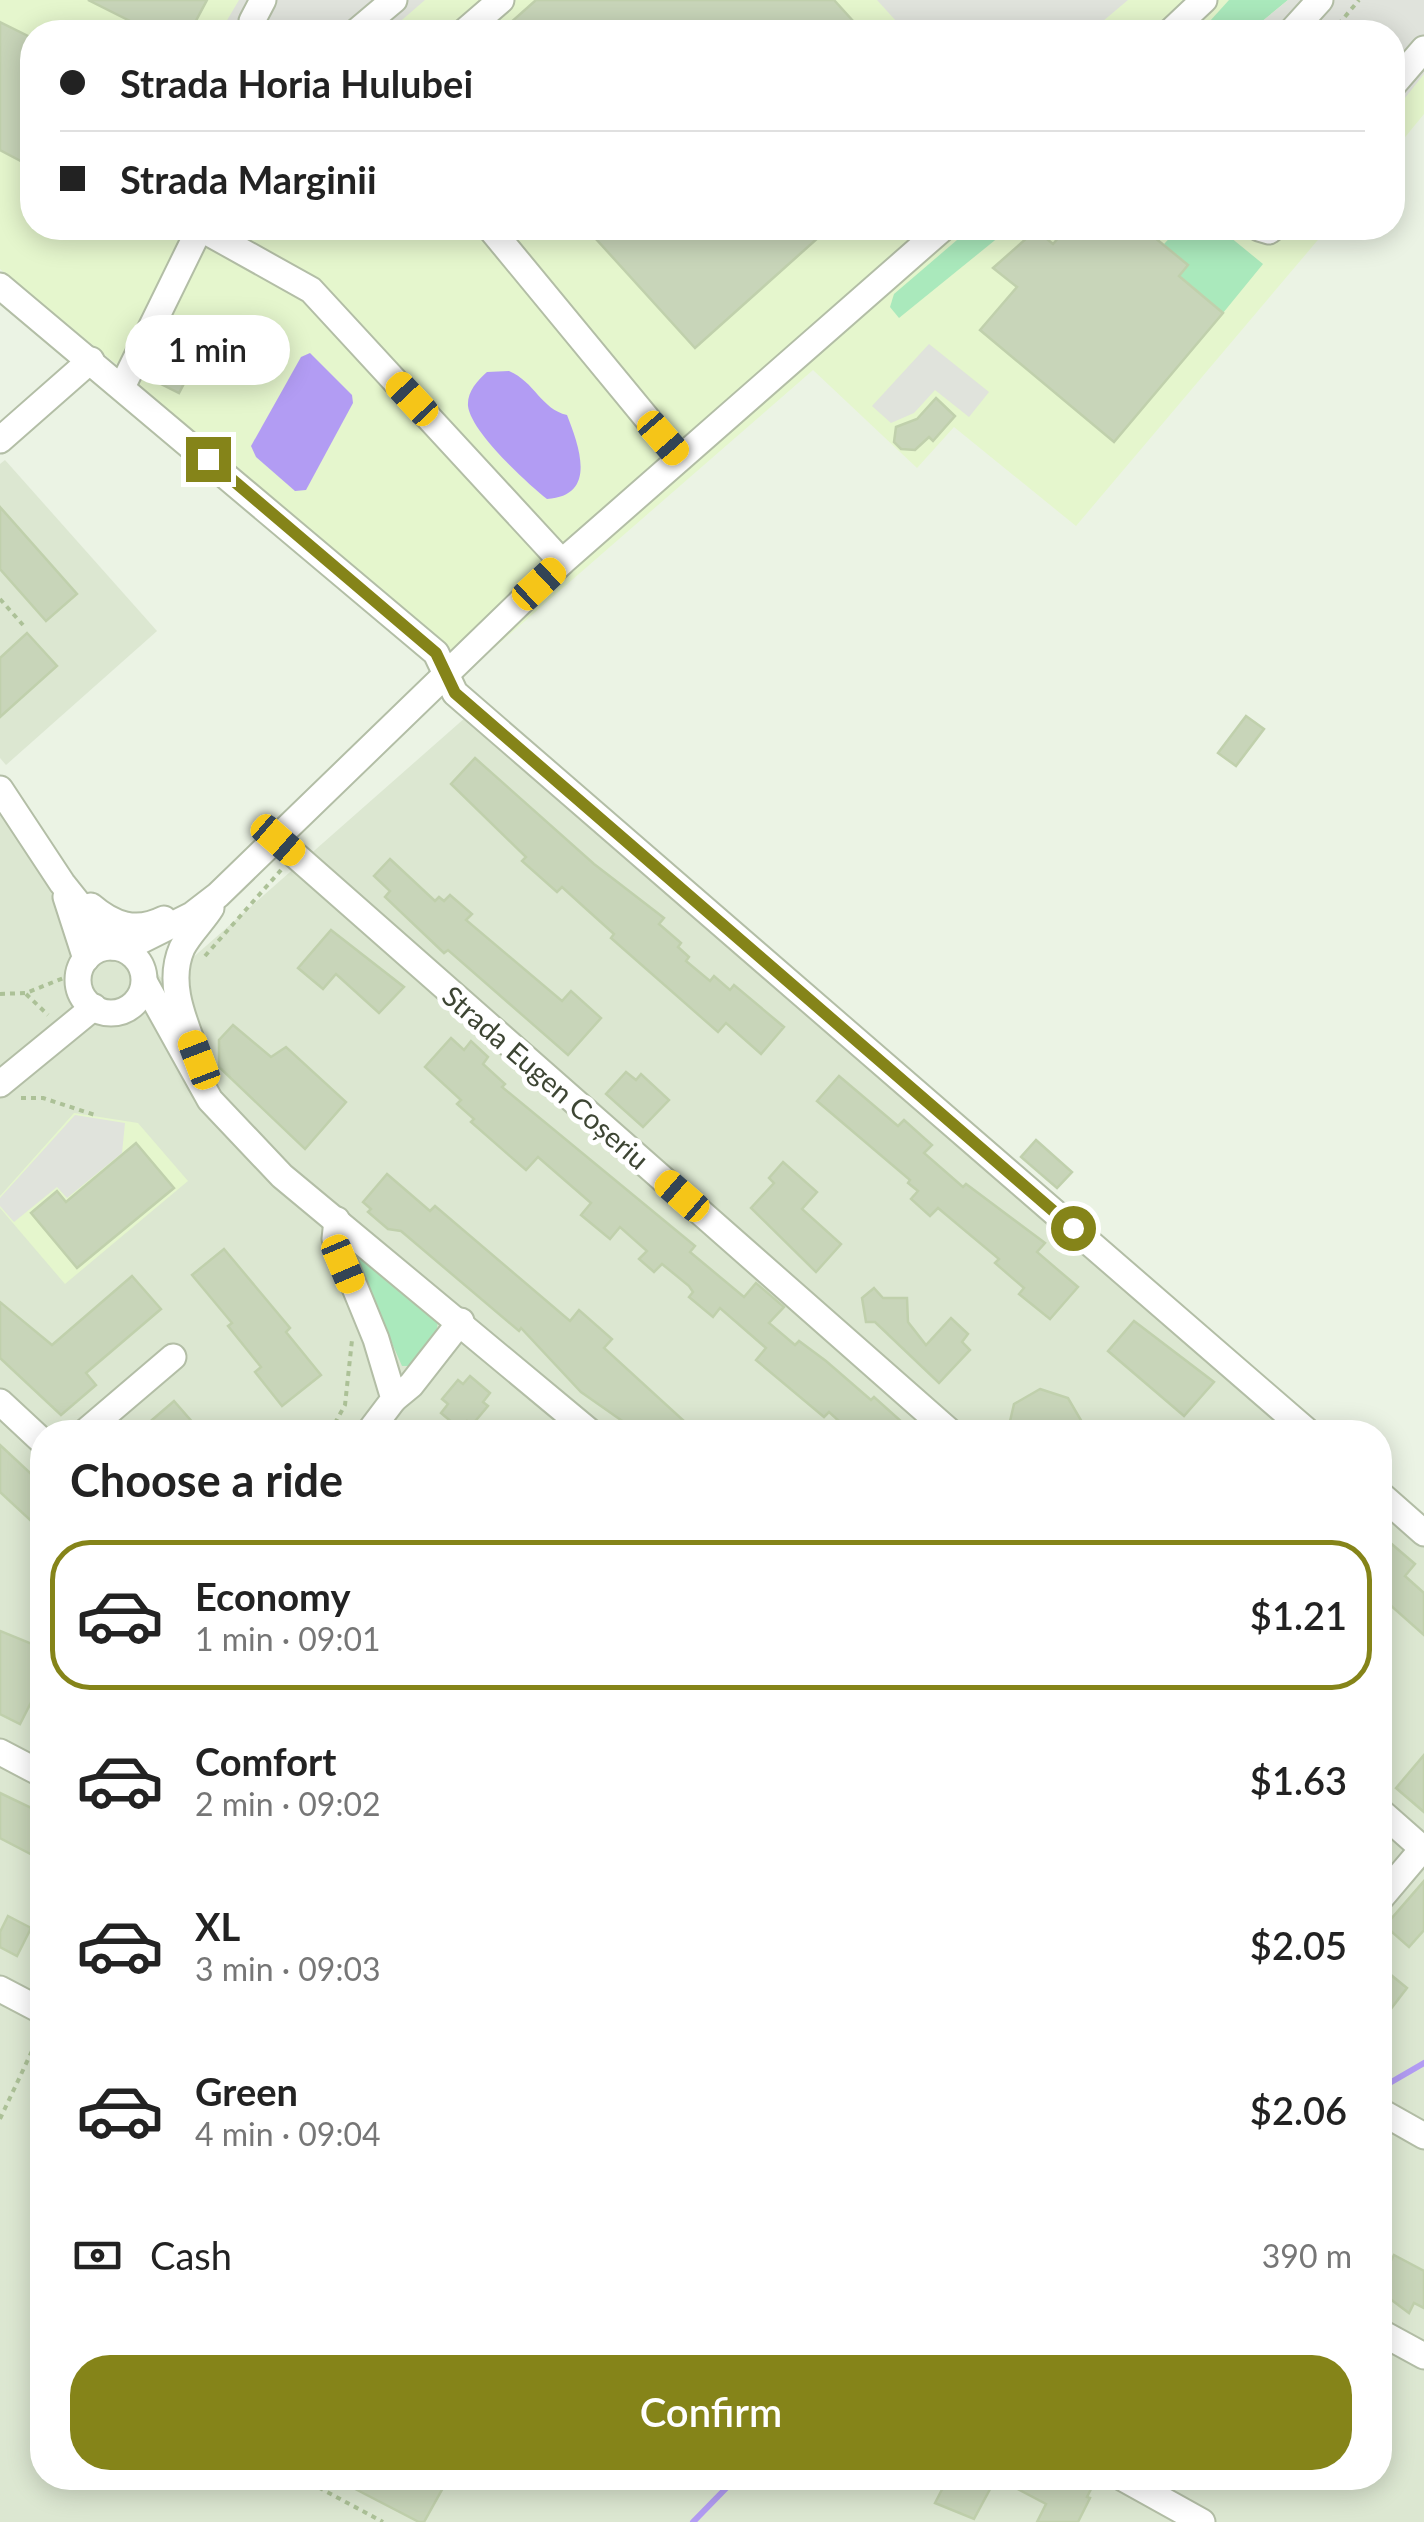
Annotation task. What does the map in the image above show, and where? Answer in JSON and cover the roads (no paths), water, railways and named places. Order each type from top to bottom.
[{"type":"street","points":[[370,20],[394,0]]},
{"type":"street","points":[[478,20],[501,0]]},
{"type":"street","points":[[1184,20],[1204,0]]},
{"type":"street","points":[[1302,20],[1320,0]]},
{"type":"street","points":[[1405,71],[1424,49]]},
{"type":"street","points":[[122,386],[194,240]]},
{"type":"street","points":[[221,240],[311,290],[562,562]]},
{"type":"street","points":[[500,240],[678,456]]},
{"type":"street","points":[[7,1090],[60,1030],[84,982],[118,948],[192,915],[286,848],[444,673],[678,456],[929,240]]},
{"type":"street","points":[[0,286],[436,653],[455,693],[1294,1420]]},
{"type":"street","points":[[0,440],[91,360]]},
{"type":"street","points":[[0,789],[62,883],[144,978],[210,1100],[282,1176],[576,1420]]},
{"type":"street","name":"Strada Eugen Coșeriu","points":[[286,848],[936,1420]]},
{"type":"street","points":[[62,883],[104,917],[138,927],[218,895]]},
{"type":"street","points":[[62,883],[84,982],[110,1013],[129,1008],[144,978],[192,915]]},
{"type":"street","points":[[210,1100],[175,986],[183,947],[218,895]]},
{"type":"street","points":[[129,1008],[192,1072]]},
{"type":"street","points":[[337,1220],[335,1239],[376,1339],[394,1399]]},
{"type":"street","points":[[379,1420],[461,1321]]},
{"type":"street","points":[[99,1420],[173,1357]]},
{"type":"street","points":[[0,1402],[30,1430]]},
{"type":"street","points":[[1392,1504],[1424,1532]]},
{"type":"street","points":[[0,1752],[30,1768]]},
{"type":"street","points":[[1392,1821],[1424,1848],[1392,1885]]},
{"type":"street","points":[[0,1989],[30,2005]]},
{"type":"street","points":[[1392,2118],[1424,2136]]},
{"type":"street","points":[[1392,2339],[1424,2356]]},
{"type":"street","points":[[1145,2490],[1202,2522]]},
{"type":"waterway","points":[[1392,2082],[1424,2063]]},
{"type":"waterway","points":[[693,2522],[724,2490]]}]
